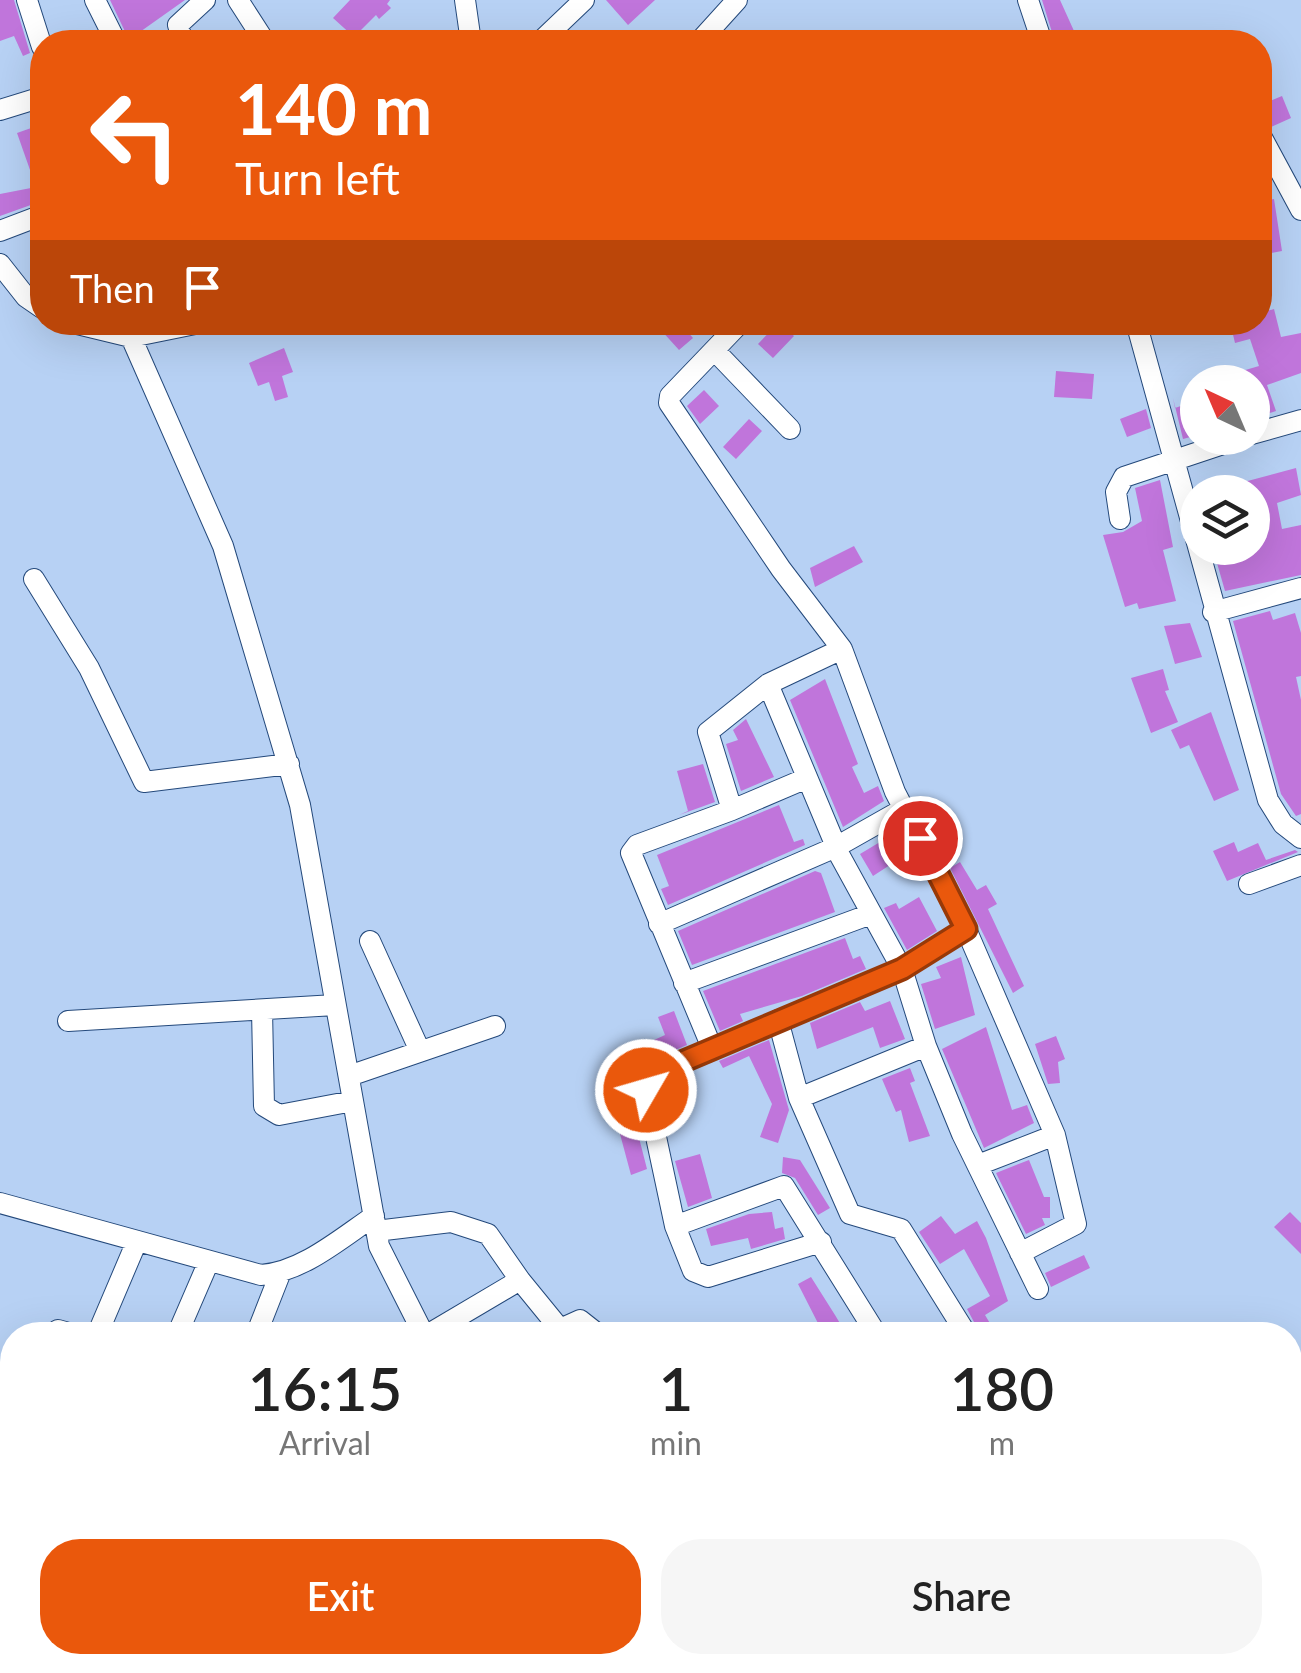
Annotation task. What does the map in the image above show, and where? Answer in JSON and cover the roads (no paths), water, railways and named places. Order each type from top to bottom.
[{"type":"street","points":[[96,0],[110,30]]},
{"type":"street","points":[[178,30],[178,25],[206,0]]},
{"type":"street","points":[[238,0],[258,30]]},
{"type":"street","points":[[465,0],[469,30]]},
{"type":"street","points":[[553,30],[584,0]]},
{"type":"street","points":[[710,30],[738,0]]},
{"type":"street","points":[[1028,0],[1038,30]]},
{"type":"street","points":[[30,1],[38,30]]},
{"type":"street","points":[[0,110],[30,100]]},
{"type":"street","points":[[1272,148],[1293,173],[1301,210]]},
{"type":"street","points":[[0,231],[30,219]]},
{"type":"street","points":[[0,264],[30,300]]},
{"type":"street","points":[[124,335],[142,335]]},
{"type":"street","points":[[730,335],[670,396],[672,410],[842,650],[905,808],[966,929],[1056,1136],[1076,1224],[1020,1253]]},
{"type":"street","points":[[1140,335],[1176,457],[1213,612],[1268,800],[1283,824],[1301,838]]},
{"type":"street","points":[[132,337],[223,546],[289,764],[300,805],[375,1223],[386,1264],[419,1322]]},
{"type":"street","points":[[716,352],[790,429]]},
{"type":"street","points":[[1270,429],[1301,420]]},
{"type":"street","points":[[1120,519],[1116,492],[1124,477],[1183,455]]},
{"type":"street","points":[[34,579],[88,668],[144,782],[289,764]]},
{"type":"street","points":[[1213,612],[1301,588]]},
{"type":"street","points":[[732,810],[708,732],[768,684],[842,650]]},
{"type":"street","points":[[768,684],[836,847],[902,969],[926,1046],[978,1166],[1038,1289]]},
{"type":"street","points":[[712,1048],[635,867],[632,848],[807,778]]},
{"type":"street","points":[[659,924],[836,847],[905,808]]},
{"type":"street","points":[[1249,884],[1301,865]]},
{"type":"street","points":[[684,983],[872,914]]},
{"type":"street","points":[[821,1242],[708,1278],[693,1271],[675,1226],[646,1090],[658,1072],[902,969],[966,929]]},
{"type":"street","points":[[370,941],[420,1051]]},
{"type":"street","points":[[68,1022],[335,1006]]},
{"type":"street","points":[[262,1010],[264,1106],[278,1114],[352,1101]]},
{"type":"street","points":[[778,1020],[799,1098],[850,1214],[901,1229],[960,1322]]},
{"type":"street","points":[[350,1076],[494,1026]]},
{"type":"street","points":[[799,1098],[926,1046]]},
{"type":"street","points":[[978,1166],[1056,1136]]},
{"type":"street","points":[[675,1226],[781,1185],[790,1190],[869,1322]]},
{"type":"street","points":[[0,1204],[261,1276],[280,1274],[375,1223],[450,1222],[488,1234],[538,1308],[553,1322]]},
{"type":"street","points":[[103,1322],[137,1241]]},
{"type":"street","points":[[183,1322],[209,1261]]},
{"type":"street","points":[[261,1322],[280,1274]]},
{"type":"street","points":[[448,1322],[520,1280]]}]
